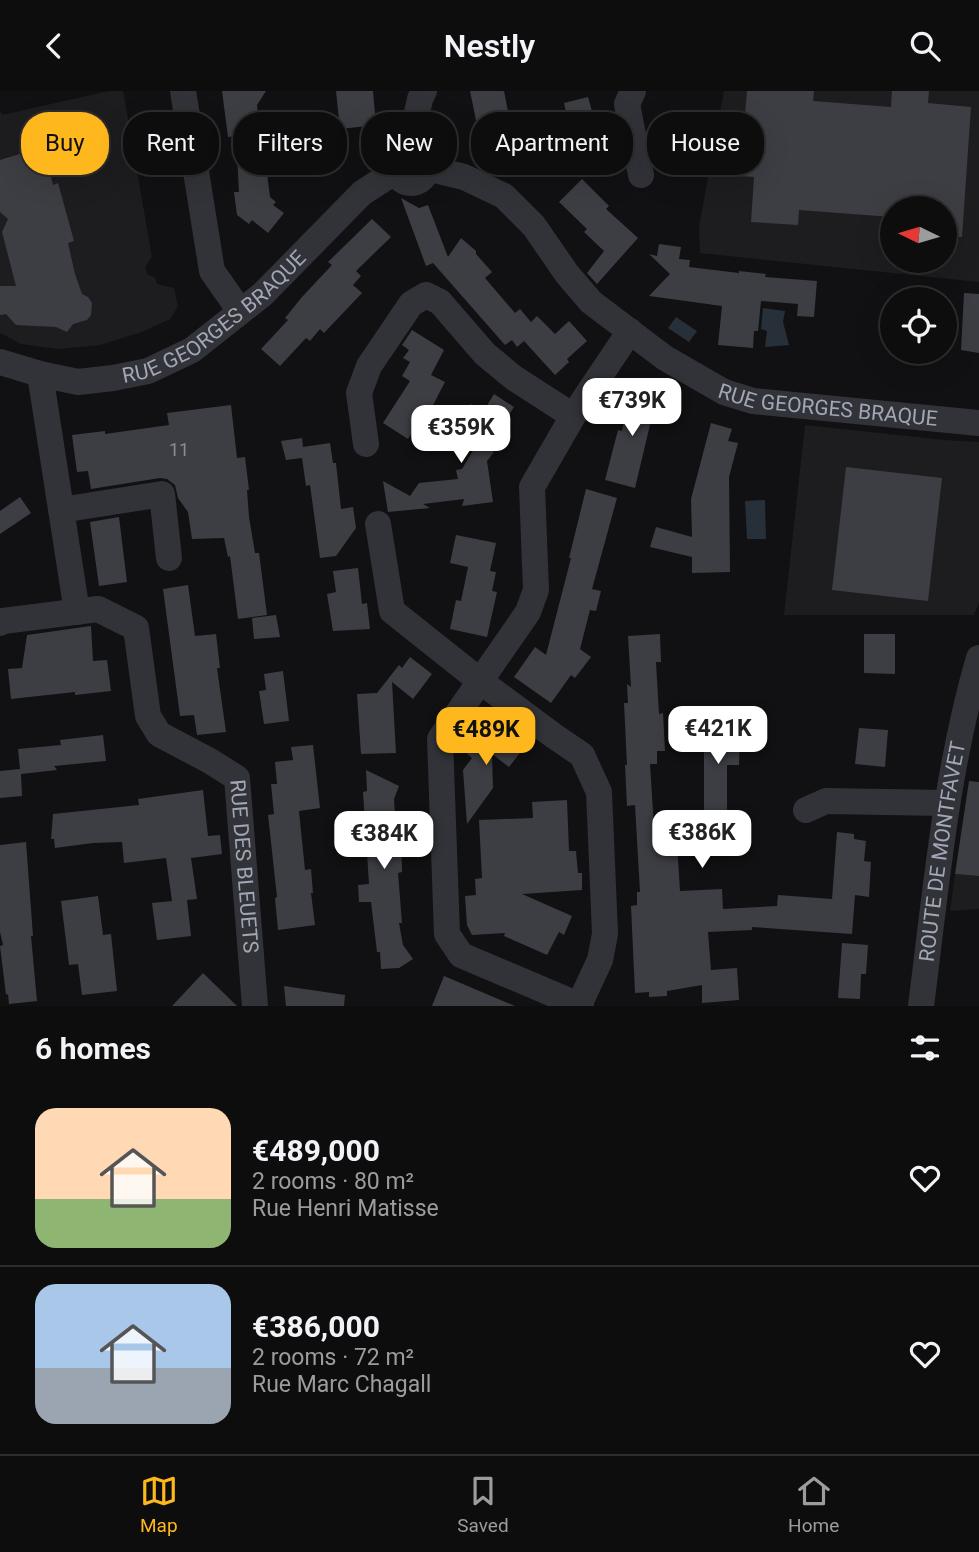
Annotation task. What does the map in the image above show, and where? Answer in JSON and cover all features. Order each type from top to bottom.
[{"type":"street","points":[[183,91],[212,271],[240,311]]},
{"type":"street","points":[[418,112],[424,91]]},
{"type":"street","points":[[633,91],[627,104],[641,175]]},
{"type":"street","name":"RUE GEORGES BRAQUE","points":[[0,362],[78,382],[148,371],[192,350],[263,294],[362,193],[391,175]]},
{"type":"street","name":"RUE GEORGES BRAQUE","points":[[456,175],[504,196],[534,226],[567,274],[591,302],[665,358],[724,392],[753,401],[979,423]]},
{"type":"street","points":[[366,444],[359,393],[369,366],[411,304],[426,295],[440,303],[485,354],[514,378],[573,416]]},
{"type":"street","points":[[379,524],[392,611],[480,681],[582,755],[599,792],[605,934],[600,960],[580,1005],[461,955],[447,934],[440,739],[480,681],[528,613],[536,590],[532,487],[573,416],[630,331]]},
{"type":"street","points":[[0,623],[77,612],[40,374]]},
{"type":"street","points":[[61,510],[162,494],[169,558]]},
{"type":"street","name":"RUE DES BLEUETS","points":[[77,612],[98,609],[136,628],[148,716],[159,734],[237,778],[255,1006]]},
{"type":"street","name":"ROUTE DE MONTFAVET","points":[[921,1006],[946,803],[979,657]]},
{"type":"street","points":[[806,810],[826,801],[946,803]]},
{"type":"shaded area","points":[[109,91],[123,91],[127,112],[123,112],[123,175],[138,175],[152,257],[145,267],[148,275],[155,277],[157,284],[174,288],[178,307],[170,319],[142,332],[100,345],[58,349],[21,344],[0,333],[0,110],[2,115]]},
{"type":"shaded area","points":[[724,91],[979,91],[979,282],[892,273],[957,273],[957,196],[880,196],[880,272],[700,253],[699,226],[708,175],[764,175],[764,112],[720,112]]},
{"type":"shaded area","points":[[763,308],[785,311],[783,322],[789,345],[765,347],[767,331],[761,329]]},
{"type":"shaded area","points":[[676,317],[697,331],[689,342],[668,328]]},
{"type":"shaded area","points":[[805,425],[979,442],[979,603],[974,615],[784,615]]},
{"type":"shaded area","points":[[765,500],[766,539],[747,539],[745,501]]},
{"type":"shaded area","points":[[955,874],[979,876],[979,909],[950,911]]},
{"type":"building","points":[[222,91],[266,91],[257,105],[258,112],[233,112],[233,136],[228,137]]},
{"type":"building","points":[[336,91],[373,91],[375,112],[361,112],[361,127],[347,128],[347,112],[338,112]]},
{"type":"building","points":[[470,91],[504,91],[508,112],[474,112]]},
{"type":"building","points":[[747,91],[814,91],[813,101],[891,107],[892,91],[929,91],[928,103],[971,107],[962,237],[957,237],[957,196],[880,196],[880,216],[799,210],[798,225],[751,222],[754,177],[740,175],[764,175],[764,112],[745,112]]},
{"type":"building","points":[[588,97],[592,112],[566,112],[564,103]]},
{"type":"building","points":[[21,154],[21,175],[50,175],[53,185],[58,183],[74,241],[68,243],[75,274],[82,294],[92,303],[91,315],[87,320],[73,324],[67,332],[56,327],[16,325],[6,314],[0,315],[0,286],[16,286],[2,232],[8,219],[0,212],[0,160]]},
{"type":"building","points":[[238,175],[267,175],[270,197],[276,202],[273,205],[284,213],[268,233],[252,220],[249,224],[237,215],[234,192],[239,192]]},
{"type":"building","points":[[582,179],[609,206],[606,209],[638,238],[597,284],[587,273],[604,251],[584,232],[587,229],[559,202]]},
{"type":"building","points":[[401,198],[419,208],[428,205],[448,257],[461,238],[476,251],[492,272],[485,278],[515,313],[520,309],[531,322],[537,316],[555,334],[569,321],[587,341],[567,359],[569,362],[555,375],[524,341],[517,347],[512,340],[505,345],[433,263],[426,266]]},
{"type":"building","points":[[372,219],[391,237],[356,271],[361,276],[353,285],[362,293],[324,333],[320,329],[310,341],[306,338],[280,366],[261,349],[288,320],[285,318],[302,297],[332,265],[328,262]]},
{"type":"building","points":[[659,244],[681,247],[679,259],[690,260],[689,267],[817,281],[814,317],[797,316],[798,304],[761,301],[753,348],[718,345],[722,306],[649,296],[670,274],[649,254],[657,256]]},
{"type":"building","points":[[964,293],[979,294],[979,353],[961,350]]},
{"type":"building","points":[[412,330],[444,350],[431,375],[445,382],[430,411],[427,410],[408,439],[383,423],[410,381],[402,376],[410,362],[403,358],[409,350],[402,345]]},
{"type":"building","points":[[631,384],[656,390],[635,488],[605,480],[618,430],[622,431]]},
{"type":"building","points":[[494,394],[514,407],[488,449],[494,452],[487,461],[493,502],[462,506],[464,499],[423,504],[430,508],[388,512],[383,481],[410,496],[419,483],[458,479],[456,470],[462,469],[478,442],[455,428],[471,404],[483,412]]},
{"type":"building","points":[[231,405],[237,458],[245,457],[249,517],[255,553],[259,553],[267,615],[238,619],[230,556],[228,557],[224,538],[192,539],[188,512],[178,498],[175,485],[167,479],[91,489],[88,471],[77,472],[72,435],[105,431],[105,434],[169,425],[167,413]]},
{"type":"building","points":[[711,423],[732,429],[728,441],[738,443],[729,477],[730,572],[692,573],[692,557],[650,547],[656,527],[692,537],[691,499]]},
{"type":"building","points":[[302,438],[303,447],[330,443],[333,463],[336,463],[341,509],[353,507],[356,528],[336,556],[320,558],[310,485],[306,486],[302,458],[286,460],[281,441]]},
{"type":"building","points":[[846,467],[942,478],[928,601],[832,590]]},
{"type":"building","points":[[586,489],[617,498],[592,589],[601,591],[596,611],[590,610],[580,649],[591,657],[575,678],[571,675],[551,703],[514,677],[535,647],[546,655]]},
{"type":"building","points":[[20,497],[31,513],[0,534],[0,511]]},
{"type":"building","points":[[119,517],[127,582],[99,586],[90,522]]},
{"type":"building","points":[[456,535],[496,543],[490,571],[496,572],[492,591],[497,592],[487,637],[450,629],[456,600],[461,601],[468,567],[450,563]]},
{"type":"building","points":[[358,568],[362,604],[367,603],[370,629],[333,631],[327,594],[336,592],[333,571]]},
{"type":"building","points":[[188,585],[195,636],[216,634],[220,668],[217,668],[226,732],[197,735],[194,715],[180,716],[163,589]]},
{"type":"building","points":[[276,615],[280,637],[254,639],[252,618]]},
{"type":"building","points":[[91,626],[93,661],[107,660],[111,691],[11,699],[8,669],[22,668],[27,635]]},
{"type":"building","points":[[660,634],[661,662],[656,662],[659,714],[663,713],[665,751],[657,751],[657,764],[650,764],[654,827],[676,826],[680,891],[722,889],[723,909],[777,906],[778,895],[832,899],[837,832],[854,834],[854,839],[866,841],[864,861],[871,862],[869,897],[855,895],[852,934],[752,927],[752,930],[708,932],[711,970],[737,968],[739,1000],[702,1003],[702,985],[667,991],[667,996],[649,997],[649,992],[635,993],[631,906],[637,905],[637,892],[640,892],[635,805],[627,806],[625,765],[624,703],[628,703],[627,684],[631,687],[628,636]]},
{"type":"building","points":[[864,634],[895,634],[895,674],[864,673]]},
{"type":"building","points":[[410,657],[432,674],[413,699],[392,682],[396,753],[361,754],[357,694],[377,693],[399,665],[402,668]]},
{"type":"building","points":[[283,671],[289,721],[264,724],[259,691],[266,690],[264,674]]},
{"type":"building","points":[[704,706],[735,706],[735,740],[740,740],[739,765],[727,765],[727,837],[704,837]]},
{"type":"building","points":[[492,727],[523,749],[509,767],[492,754],[493,788],[467,824],[463,770],[472,758],[467,754],[479,736],[483,739]]},
{"type":"building","points":[[859,728],[888,730],[885,767],[855,764]]},
{"type":"building","points":[[103,735],[106,761],[54,766],[57,770],[21,774],[22,796],[0,798],[0,771],[20,769],[18,749],[61,745],[60,740]]},
{"type":"building","points":[[313,745],[320,808],[299,811],[305,870],[311,869],[315,925],[278,930],[268,815],[274,814],[271,784],[277,784],[275,762],[293,760],[291,747]]},
{"type":"building","points":[[366,770],[399,786],[394,799],[396,833],[401,833],[402,872],[398,873],[402,923],[399,923],[403,945],[413,959],[399,968],[381,969],[371,902],[359,902],[358,885],[369,884],[363,792],[367,791]]},
{"type":"building","points":[[969,781],[979,782],[979,876],[955,874]]},
{"type":"building","points":[[203,790],[208,836],[220,835],[222,854],[191,858],[197,899],[187,900],[191,936],[157,940],[152,903],[172,901],[166,858],[124,863],[122,842],[55,848],[54,839],[51,839],[53,814],[139,805],[138,799]]},
{"type":"building","points":[[567,800],[569,851],[576,851],[578,873],[582,873],[582,890],[522,894],[572,916],[564,935],[559,932],[547,955],[504,936],[505,933],[472,935],[467,925],[465,896],[476,895],[475,879],[482,878],[479,820],[533,818],[532,802]]},
{"type":"building","points":[[26,842],[37,1001],[9,1004],[0,946],[3,945],[0,932],[0,845]]},
{"type":"building","points":[[98,896],[103,935],[111,934],[117,991],[82,995],[78,964],[69,965],[61,901]]},
{"type":"building","points":[[842,943],[868,945],[866,974],[861,974],[860,999],[838,998]]},
{"type":"building","points":[[203,973],[237,1006],[172,1006]]},
{"type":"building","points":[[444,976],[515,1006],[432,1006]]},
{"type":"building","points":[[284,986],[345,995],[344,1006],[286,1006]]}]
